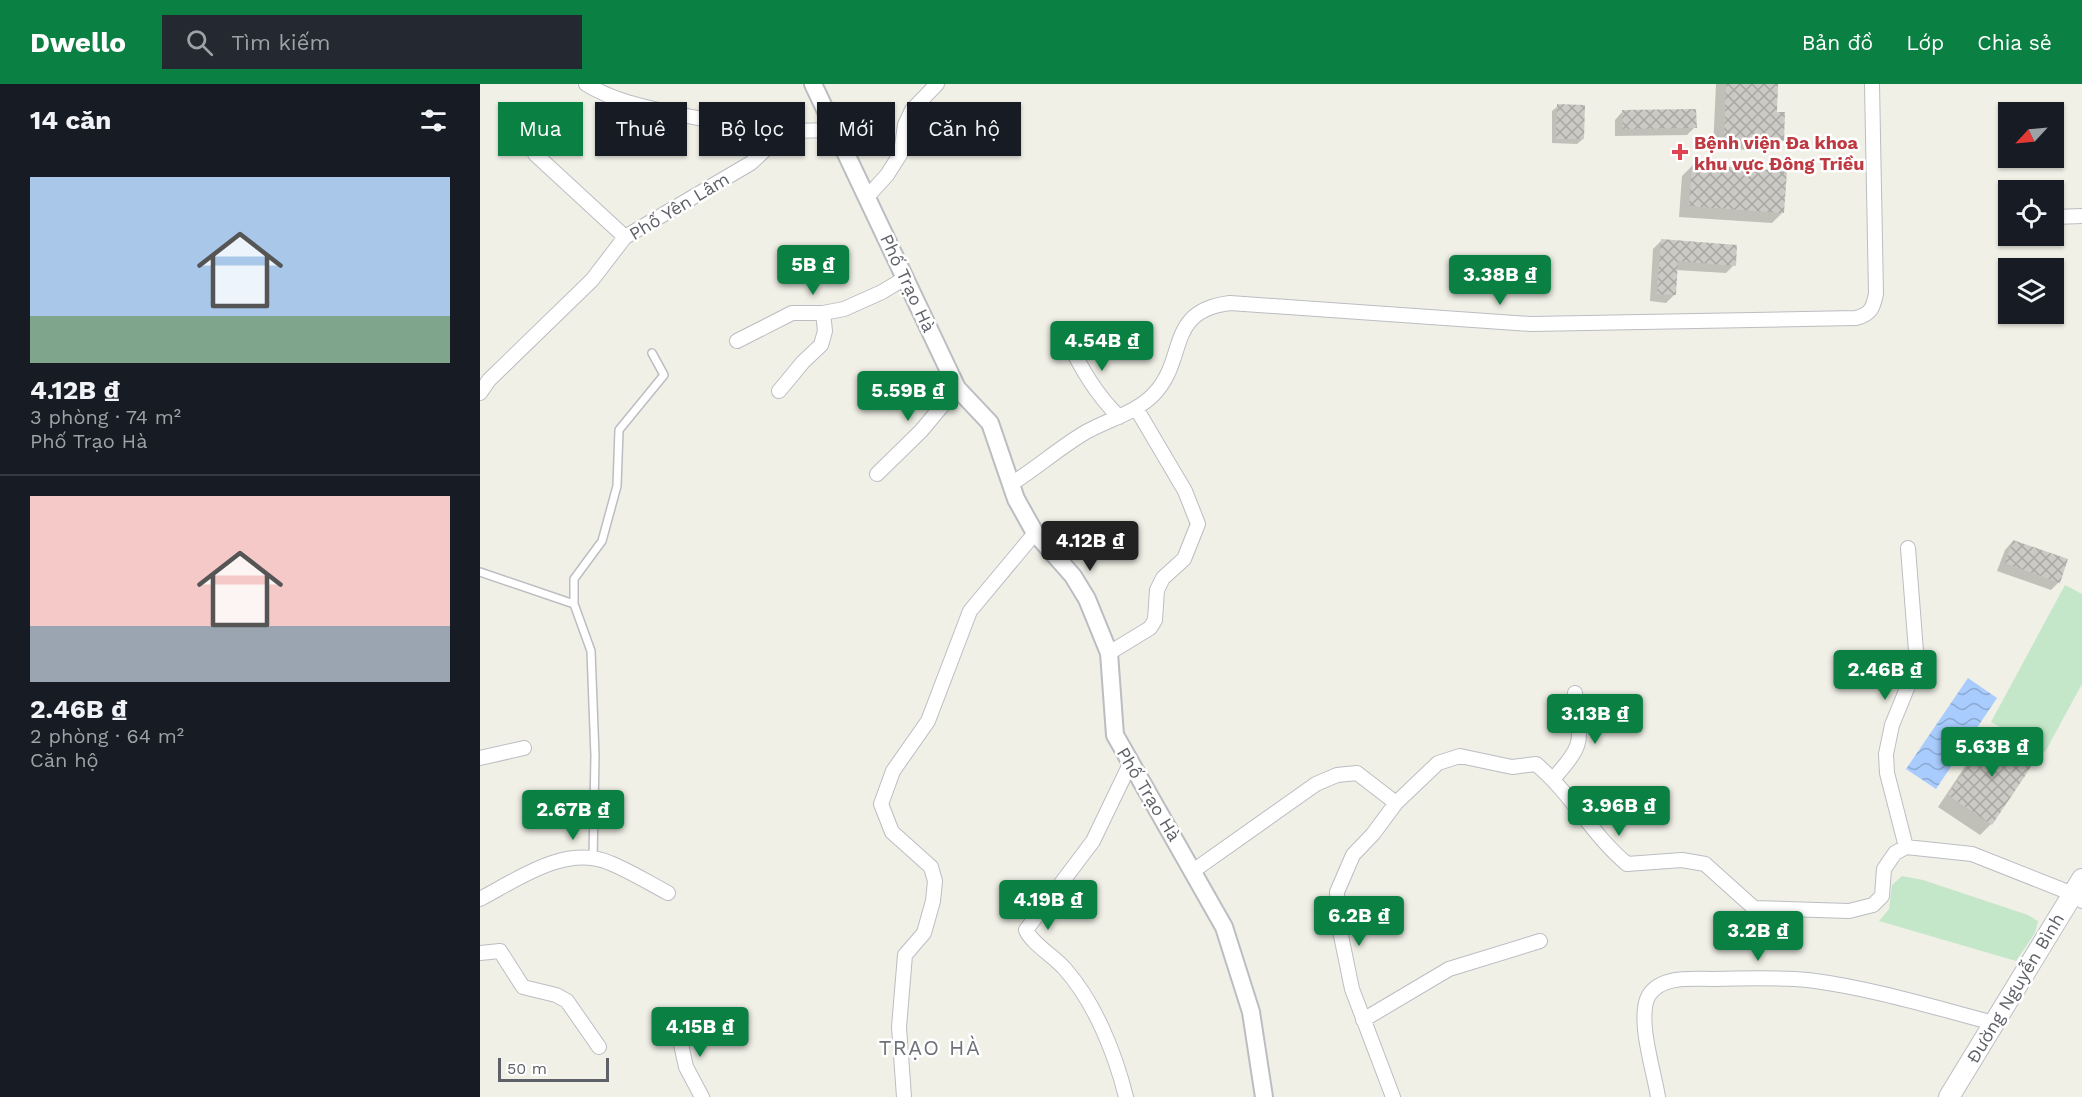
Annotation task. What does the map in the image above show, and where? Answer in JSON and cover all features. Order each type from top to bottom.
[{"type":"main road","name":"Đường Nguyễn Bình","points":[[1949,1097],[2079,891]]},
{"type":"street","points":[[586,84],[603,95],[699,118]]},
{"type":"street","name":"Phố Trạo Hà","points":[[813,84],[822,102]]},
{"type":"street","points":[[868,196],[891,169],[901,153],[905,124],[912,110],[937,84]]},
{"type":"street","points":[[1011,484],[1086,432],[1136,408],[1161,385],[1181,336],[1193,316],[1211,305],[1531,324],[1856,318],[1866,315],[1873,308],[1876,294],[1872,84]]},
{"type":"street","points":[[537,156],[625,237]]},
{"type":"street","name":"Phố Yên Lâm","points":[[480,393],[497,372],[592,280],[625,237],[752,163],[759,156]]},
{"type":"street","name":"Phố Trạo Hà","points":[[849,156],[957,388],[990,423],[1016,500],[1035,533],[1073,576],[1082,591],[1108,653],[1115,735],[1224,927],[1251,1012],[1264,1097]]},
{"type":"street","points":[[2064,217],[2082,216]]},
{"type":"street","points":[[737,341],[792,313],[822,313],[844,309],[882,292],[905,278]]},
{"type":"street","points":[[779,392],[803,362],[821,345],[825,331],[822,313]]},
{"type":"street","points":[[1068,341],[1084,374],[1104,403],[1119,417]]},
{"type":"street","points":[[877,474],[921,431],[957,388]]},
{"type":"street","points":[[1108,653],[1150,628],[1155,620],[1158,590],[1163,578],[1184,559],[1198,524],[1185,491],[1136,408]]},
{"type":"street","points":[[904,1097],[899,1027],[905,955],[924,933],[933,901],[935,881],[931,867],[892,832],[881,804],[893,771],[928,721],[970,611],[1035,533]]},
{"type":"street","points":[[1906,847],[1887,773],[1886,754],[1892,725],[1917,664],[1908,548]]},
{"type":"street","points":[[1553,779],[1575,755],[1579,746],[1575,693]]},
{"type":"street","points":[[480,758],[524,748]]},
{"type":"street","points":[[1393,1097],[1352,989],[1338,921],[1337,892],[1353,855],[1373,834],[1396,803],[1438,763],[1461,756],[1512,767],[1536,764],[1553,779],[1607,848],[1627,864],[1682,860],[1705,864],[1754,908],[1849,911],[1873,905],[1882,896],[1884,869],[1895,853],[1906,847],[1972,854],[2079,891]]},
{"type":"street","points":[[1126,1097],[1107,1044],[1084,996],[1066,970],[1026,930],[1093,841],[1130,764]]},
{"type":"street","points":[[1193,871],[1316,784],[1337,776],[1357,773],[1396,803]]},
{"type":"street","points":[[480,899],[534,870],[574,856],[608,861],[668,893]]},
{"type":"street","points":[[1363,1020],[1449,969],[1540,941]]},
{"type":"street","points":[[480,953],[500,951],[524,987],[556,995],[567,1001],[599,1047]]},
{"type":"street","points":[[1658,1097],[1644,1020],[1646,1003],[1658,986],[1677,980],[1764,977],[1809,981],[1891,996],[1994,1023]]},
{"type":"street","points":[[677,1026],[686,1066],[702,1097]]},
{"type":"lane","points":[[593,859],[595,756],[591,651],[574,604],[574,579],[602,541],[617,486],[619,430],[664,375],[652,353]]},
{"type":"lane","points":[[480,572],[574,604]]},
{"type":"green space","points":[[2065,585],[2082,594],[2082,684],[2045,752],[1991,722]]},
{"type":"green space","points":[[1902,876],[1923,880],[2028,915],[2038,921],[2035,933],[2016,961],[1879,921],[1889,909],[1892,885]]},
{"type":"water","points":[[1968,678],[1997,698],[1936,789],[1906,769]]},
{"type":"building","points":[[1726,84],[1778,84],[1777,112],[1785,112],[1784,141],[1724,138]]},
{"type":"building","points":[[1557,104],[1585,105],[1584,139],[1556,139]]},
{"type":"building","points":[[1696,109],[1697,128],[1623,129],[1622,110]]},
{"type":"building","points":[[1692,164],[1787,171],[1784,213],[1689,206]]},
{"type":"building","points":[[1661,239],[1737,245],[1736,266],[1678,261],[1676,295],[1657,294]]},
{"type":"building","points":[[2013,540],[2068,559],[2060,583],[2005,563]]},
{"type":"building","points":[[1991,731],[2035,761],[1992,825],[1948,795]]},
{"type":"place","name":"Bệnh viện Đa khoa khu vực Đông Triều","points":[[1680,152]]},
{"type":"district","name":"TRẠO HÀ","points":[[930,1047]]}]
